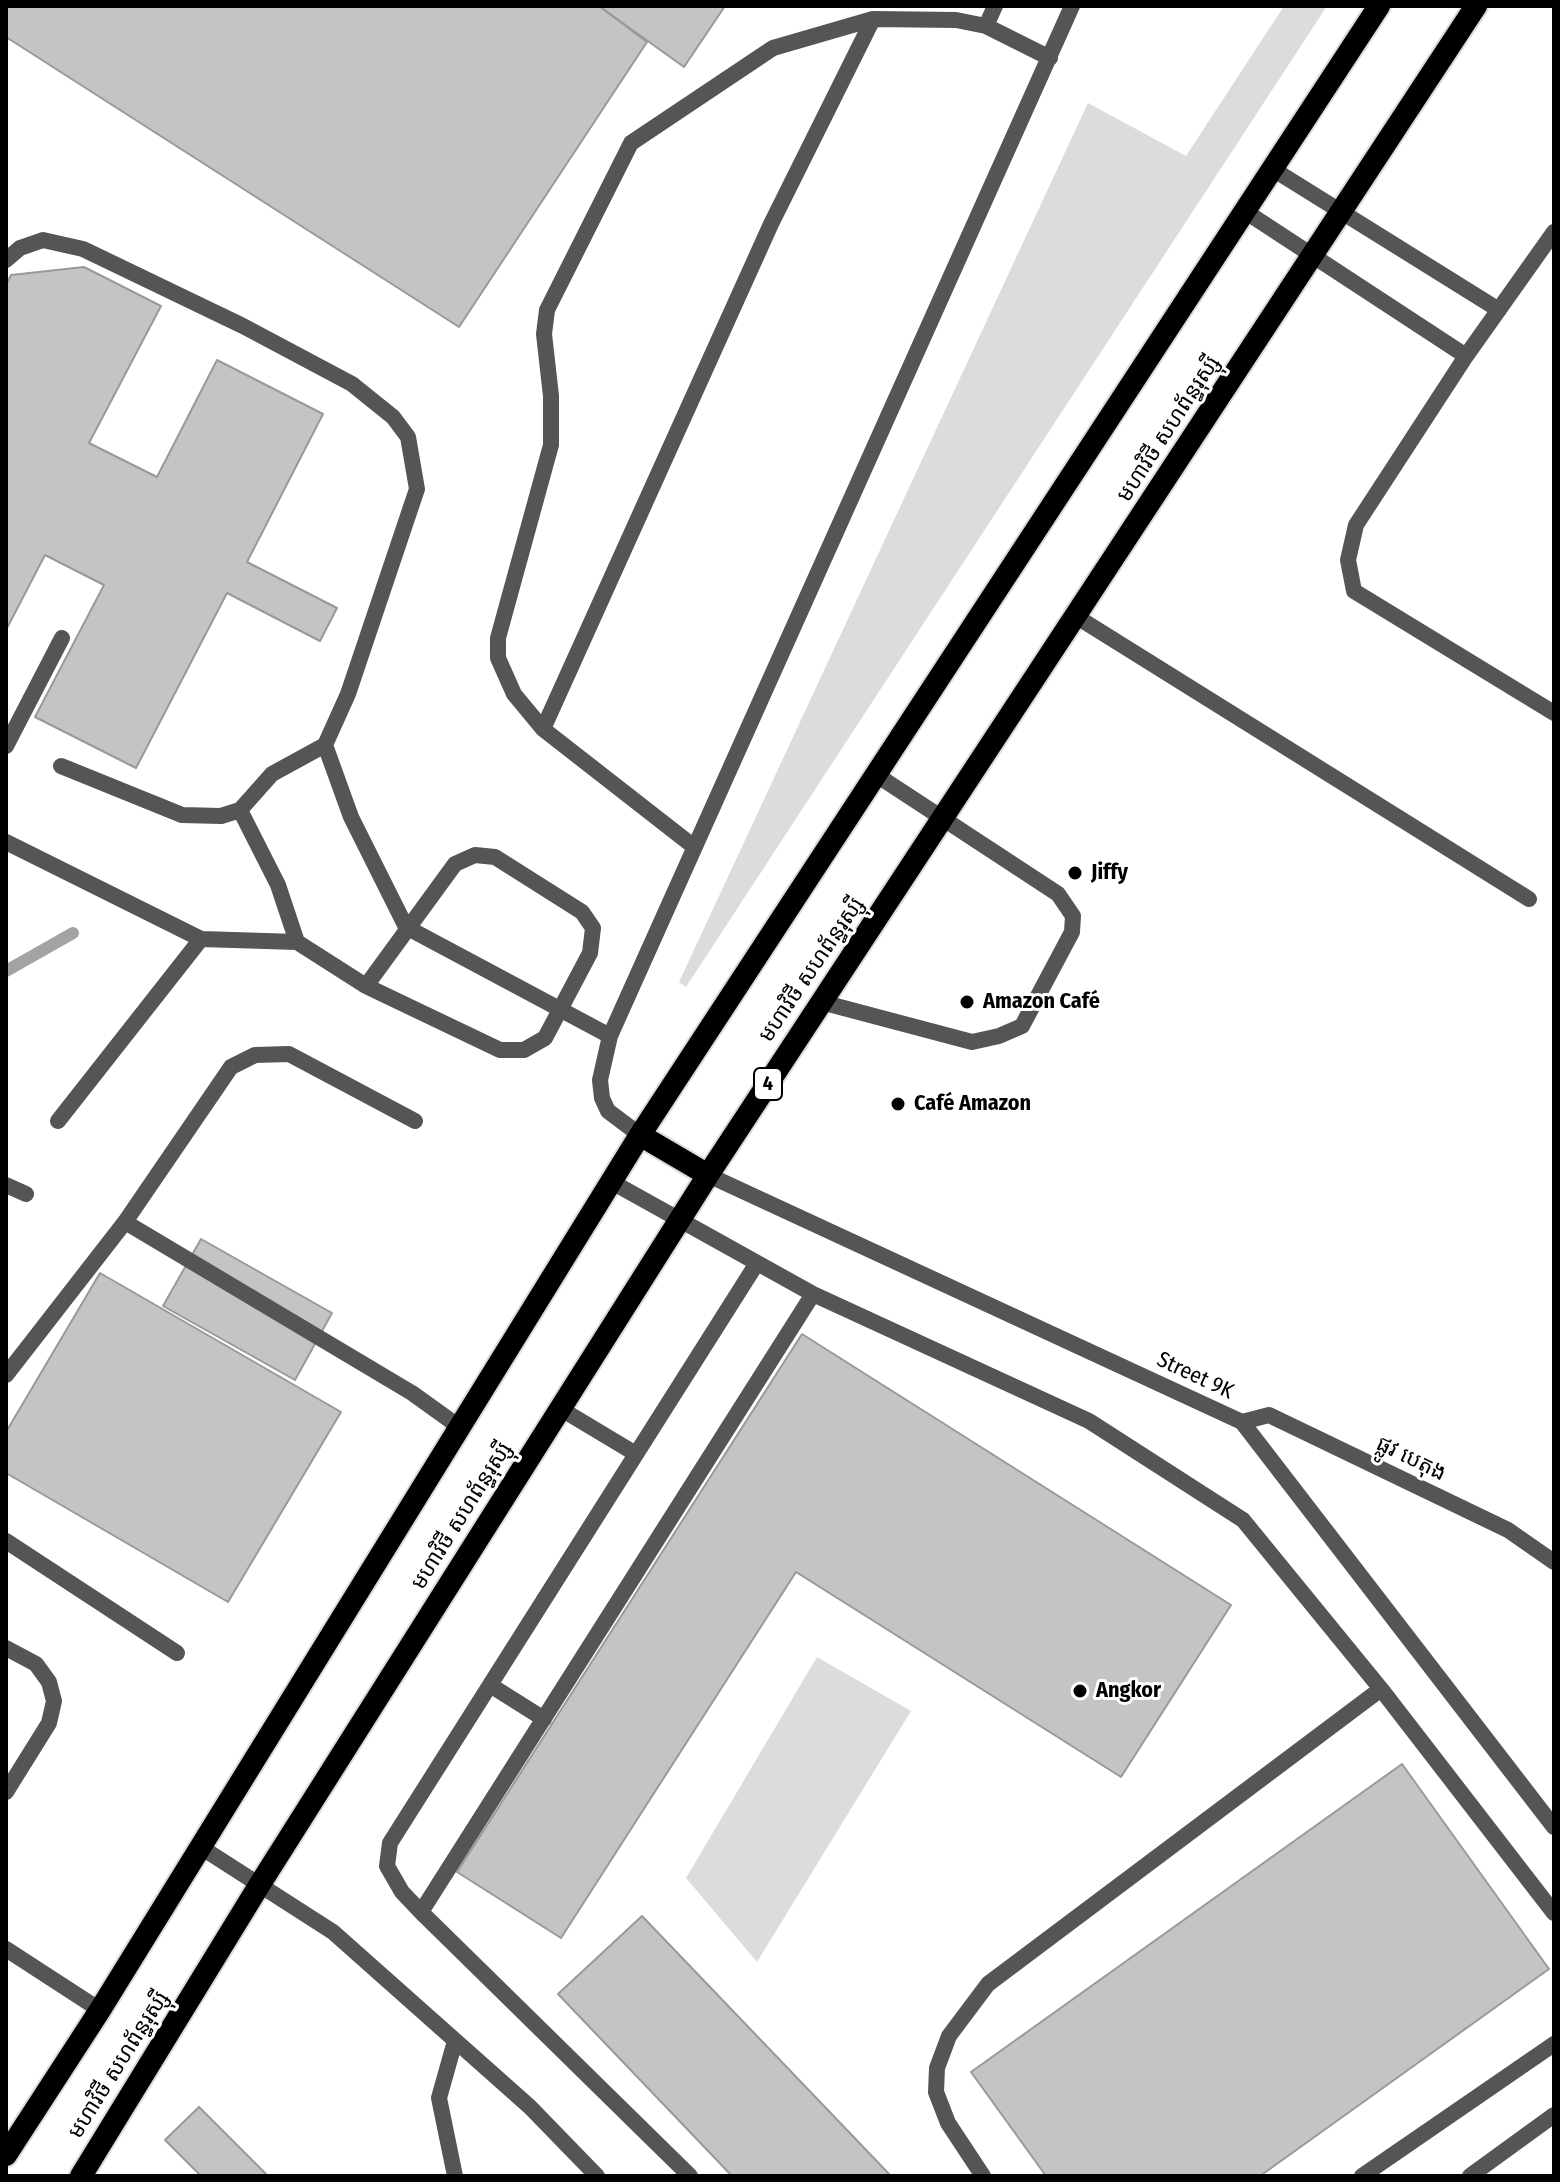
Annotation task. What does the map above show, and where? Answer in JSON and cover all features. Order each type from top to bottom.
[{"type":"highway","name":"មហាវិថី សហព័ន្ធរុស្ស៊ី","points":[[6,2155],[100,2010],[610,1181],[1379,6]]},
{"type":"highway","name":"មហាវិថី សហព័ន្ធរុស្ស៊ី","points":[[81,2176],[260,1884],[708,1175],[1476,6]]},
{"type":"highway","points":[[640,1135],[708,1175]]},
{"type":"street","points":[[986,26],[995,6]]},
{"type":"street","points":[[640,1135],[608,1111],[602,1098],[600,1080],[610,1036],[1072,6]]},
{"type":"street","points":[[543,729],[771,224],[873,19]]},
{"type":"street","points":[[693,846],[543,729],[504,678],[498,658],[498,638],[551,445],[551,396],[544,334],[547,310],[631,143],[773,48],[873,19],[956,20],[986,26],[1050,58]]},
{"type":"street","points":[[1271,168],[1499,310]]},
{"type":"street","points":[[1243,210],[1466,356]]},
{"type":"street","points":[[1554,232],[1466,356],[1356,525],[1348,560],[1354,591],[1554,713]]},
{"type":"street","points":[[6,260],[20,248],[43,240],[83,249],[243,326],[352,384],[393,417],[408,437],[417,489],[348,694],[325,745],[272,774],[240,810],[221,816],[182,815],[61,766]]},
{"type":"street","points":[[1077,617],[1529,899]]},
{"type":"street","points":[[6,746],[62,638]]},
{"type":"street","points":[[325,745],[351,817],[406,927],[610,1036]]},
{"type":"street","points":[[821,1002],[972,1042],[999,1036],[1022,1026],[1072,932],[1073,916],[1058,894],[875,774]]},
{"type":"street","points":[[240,810],[278,885],[297,942]]},
{"type":"street","points":[[6,842],[201,939],[297,942],[366,986],[500,1050],[524,1050],[545,1038],[590,953],[593,928],[582,912],[495,857],[475,855],[455,864],[406,927],[366,986]]},
{"type":"street","points":[[58,1121],[201,939]]},
{"type":"street","points":[[6,1375],[125,1222],[231,1067],[255,1055],[289,1054],[415,1121]]},
{"type":"street","name":"Street 9K","points":[[708,1175],[1242,1422],[1554,1827]]},
{"type":"street","points":[[610,1181],[813,1294],[1089,1421],[1243,1520],[1381,1689],[1554,1913]]},
{"type":"street","points":[[6,1185],[26,1194]]},
{"type":"street","points":[[125,1222],[412,1393],[458,1426]]},
{"type":"street","points":[[690,2176],[421,1912],[402,1892],[387,1866],[390,1843],[757,1263]]},
{"type":"street","points":[[421,1912],[813,1294]]},
{"type":"street","points":[[561,1409],[636,1454]]},
{"type":"street","name":"ផ្លូវ បេតុង","points":[[1242,1422],[1269,1415],[1508,1530],[1554,1562]]},
{"type":"street","points":[[6,1541],[177,1653]]},
{"type":"street","points":[[6,1648],[36,1664],[49,1682],[54,1701],[49,1723],[6,1792]]},
{"type":"street","points":[[490,1685],[544,1719]]},
{"type":"street","points":[[983,2176],[948,2123],[936,2092],[937,2068],[949,2036],[988,1984],[1381,1689]]},
{"type":"street","points":[[199,1846],[333,1932],[530,2107],[597,2176]]},
{"type":"street","points":[[6,1949],[100,2010]]},
{"type":"street","points":[[455,2041],[439,2098],[455,2176]]},
{"type":"street","points":[[1362,2176],[1554,2044]]},
{"type":"street","points":[[1470,2176],[1554,2115]]},
{"type":"shaded area","points":[[1284,6],[1327,6],[686,987],[679,982],[1088,103],[1186,156]]},
{"type":"shaded area","points":[[817,1657],[911,1711],[757,1962],[686,1878]]},
{"type":"building","points":[[6,6],[599,6],[647,42],[459,327],[6,37]]},
{"type":"building","points":[[599,6],[725,6],[684,67]]},
{"type":"building","points":[[84,267],[161,306],[89,443],[157,477],[217,360],[323,414],[247,562],[337,608],[320,641],[227,593],[136,768],[35,717],[104,585],[45,555],[6,630],[6,285],[11,275]]},
{"type":"building","points":[[201,1239],[332,1313],[295,1380],[163,1306]]},
{"type":"building","points":[[100,1273],[341,1412],[228,1602],[6,1473],[6,1432]]},
{"type":"building","name":"Angkor","points":[[802,1334],[1231,1605],[1121,1777],[796,1572],[561,1938],[457,1872]]},
{"type":"building","points":[[1402,1764],[1549,1969],[1260,2176],[1046,2176],[971,2072]]},
{"type":"building","points":[[642,1916],[891,2176],[732,2176],[558,1994]]},
{"type":"building","points":[[199,2107],[266,2176],[201,2176],[165,2140]]},
{"type":"waterway","points":[[6,971],[73,933]]},
{"type":"place","name":"Jiffy","points":[[1075,873]]},
{"type":"place","name":"Amazon Café","points":[[967,1002]]},
{"type":"place","name":"Café Amazon","points":[[898,1104]]},
{"type":"place","name":"Angkor","points":[[1080,1691]]}]
